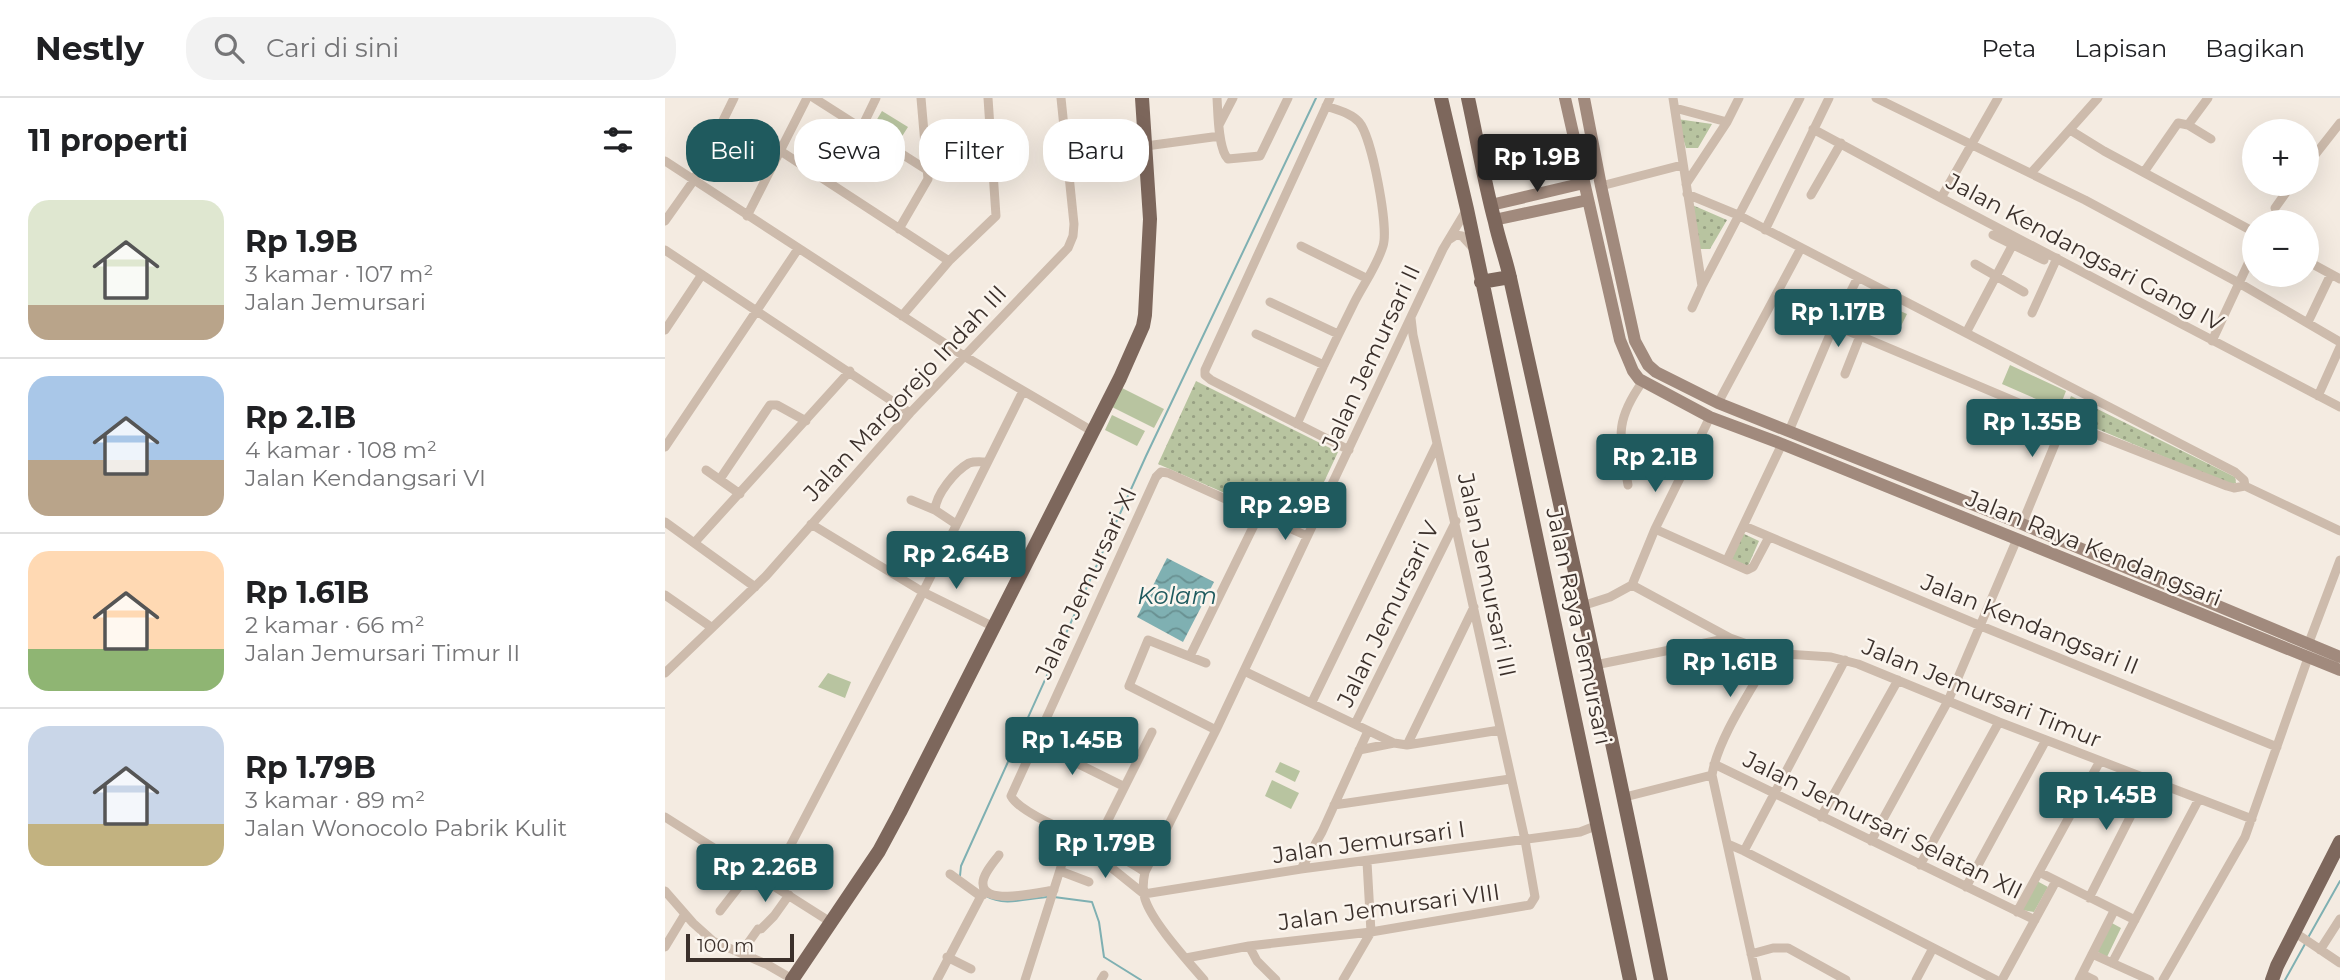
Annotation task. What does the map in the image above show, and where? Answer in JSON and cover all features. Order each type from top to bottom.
[{"type":"main road","points":[[1142,98],[1144,119]]},
{"type":"main road","name":"Jalan Raya Jemursari","points":[[1441,98],[1467,209],[1630,980]]},
{"type":"main road","name":"Jalan Raya Jemursari","points":[[1468,98],[1494,220],[1510,277],[1609,736],[1625,797],[1661,980]]},
{"type":"main road","name":"Jalan Raya Kendangsari","points":[[1565,98],[1620,340],[1633,371],[1643,381],[1710,417],[2158,597],[2308,651],[2340,657]]},
{"type":"main road","name":"Jalan Raya Kendangsari","points":[[1584,98],[1635,341],[1648,365],[1656,372],[1696,393],[2164,584],[2308,651],[2340,670]]},
{"type":"main road","points":[[792,979],[879,851],[900,813],[1120,378],[1143,326],[1150,219],[1148,182]]},
{"type":"main road","points":[[1491,205],[1584,183]]},
{"type":"main road","points":[[1494,220],[1587,200]]},
{"type":"main road","points":[[1603,269],[1619,267]]},
{"type":"main road","points":[[1481,282],[1510,277]]},
{"type":"main road","points":[[1690,408],[1696,393]]},
{"type":"main road","points":[[1874,481],[1879,467]]},
{"type":"main road","points":[[2158,597],[2164,584]]},
{"type":"main road","points":[[2302,938],[2340,842]]},
{"type":"main road","points":[[2273,976],[2277,965],[2302,938],[2340,862]]},
{"type":"street","points":[[724,119],[734,98]]},
{"type":"street","points":[[747,216],[782,152],[807,98]]},
{"type":"street","points":[[814,98],[849,119]]},
{"type":"street","points":[[866,119],[876,98]]},
{"type":"street","points":[[921,98],[923,119]]},
{"type":"street","points":[[902,316],[949,261],[994,219],[998,211],[988,98]]},
{"type":"street","name":"Jalan Margorejo Indah III","points":[[665,673],[755,587],[911,413],[1071,243],[1074,224],[1061,98]]},
{"type":"street","points":[[1217,98],[1220,136],[1227,158],[1259,156],[1288,98]]},
{"type":"street","points":[[1219,125],[1233,98]]},
{"type":"street","points":[[1687,189],[1739,98]]},
{"type":"street","points":[[1692,308],[1800,98]]},
{"type":"street","points":[[1765,230],[1829,98]]},
{"type":"street","points":[[1876,98],[2031,173],[2239,283],[2340,342]]},
{"type":"street","points":[[1901,108],[1907,98]]},
{"type":"street","points":[[1941,198],[1998,98]]},
{"type":"street","points":[[2031,173],[2098,98]]},
{"type":"street","points":[[2187,125],[2208,98]]},
{"type":"street","points":[[1297,424],[1338,334],[1380,253],[1385,237],[1367,134],[1359,122],[1328,102],[1205,370],[1207,379],[1297,424],[1349,450]]},
{"type":"street","points":[[1702,286],[1674,103],[1727,122]]},
{"type":"street","points":[[2144,173],[2178,123],[2187,125],[2211,139]]},
{"type":"street","points":[[2319,150],[2340,123]]},
{"type":"street","name":"Jalan Kendangsari Gang IV","points":[[1813,129],[2340,407]]},
{"type":"street","points":[[2070,130],[2242,226]]},
{"type":"street","points":[[1149,146],[1220,136]]},
{"type":"street","points":[[1811,195],[1841,143]]},
{"type":"street","points":[[782,152],[949,261]]},
{"type":"street","points":[[665,162],[686,175]]},
{"type":"street","points":[[1601,186],[1682,165]]},
{"type":"street","points":[[665,221],[693,182]]},
{"type":"street","points":[[697,182],[964,356],[1092,431]]},
{"type":"street","points":[[899,229],[926,182]]},
{"type":"street","points":[[1687,189],[2235,472],[2245,486]]},
{"type":"street","points":[[2275,208],[2284,196]]},
{"type":"street","name":"Jalan Jemursari II","points":[[1145,872],[1216,730],[1443,249],[1467,209]]},
{"type":"street","points":[[1450,239],[1456,235],[1462,236],[1474,248]]},
{"type":"street","points":[[1993,235],[2044,260]]},
{"type":"street","points":[[1966,333],[2013,244]]},
{"type":"street","points":[[1301,246],[1366,278]]},
{"type":"street","points":[[1718,402],[1801,248]]},
{"type":"street","points":[[665,447],[798,249]]},
{"type":"street","points":[[665,250],[911,413]]},
{"type":"street","points":[[2032,313],[2057,258]]},
{"type":"street","points":[[1975,264],[2024,292]]},
{"type":"street","points":[[2308,322],[2335,276],[2319,267]]},
{"type":"street","points":[[665,330],[701,276]]},
{"type":"street","points":[[1789,431],[1834,325],[1858,277]]},
{"type":"street","points":[[2212,341],[2242,277]]},
{"type":"street","points":[[1270,302],[1338,334]]},
{"type":"street","name":"Jalan Jemursari III","points":[[1411,318],[1525,840]]},
{"type":"street","points":[[1834,325],[2064,422],[2227,486],[2245,486],[2340,531]]},
{"type":"street","points":[[1256,334],[1324,365]]},
{"type":"street","points":[[1845,374],[1860,336]]},
{"type":"street","points":[[2318,396],[2340,348]]},
{"type":"street","points":[[695,542],[850,371]]},
{"type":"street","points":[[1628,485],[1620,437],[1621,423],[1624,411],[1643,381]]},
{"type":"street","points":[[786,854],[923,592],[1023,391]]},
{"type":"street","points":[[720,480],[770,405],[777,405],[806,421]]},
{"type":"street","points":[[1582,606],[1610,597],[1632,585],[1655,529],[1710,417]]},
{"type":"street","points":[[2022,524],[2064,422]]},
{"type":"street","points":[[1312,702],[1437,444]]},
{"type":"street","points":[[1727,560],[1782,444]]},
{"type":"street","points":[[935,510],[936,503],[954,477],[969,464],[987,462]]},
{"type":"street","points":[[706,470],[740,494]]},
{"type":"street","name":"Jalan Jemursari XI","points":[[1095,844],[1048,822],[1013,800],[1012,794],[1156,477],[1161,472],[1168,473],[1259,515]]},
{"type":"street","points":[[911,500],[935,510],[956,524]]},
{"type":"street","points":[[1190,656],[1259,515],[1307,536]]},
{"type":"street","name":"Jalan Jemursari V","points":[[1355,724],[1456,521]]},
{"type":"street","points":[[665,522],[755,587]]},
{"type":"street","points":[[811,524],[923,592],[994,627]]},
{"type":"street","name":"Jalan Kendangsari II","points":[[1744,526],[2277,747]]},
{"type":"street","points":[[1655,529],[1750,570],[1769,537]]},
{"type":"street","points":[[1871,841],[1948,701],[2017,539]]},
{"type":"street","points":[[2163,980],[2252,819],[2340,560]]},
{"type":"street","name":"Jalan Jemursari Timur","points":[[1632,585],[1730,638],[1772,653],[1845,660],[2252,819]]},
{"type":"street","points":[[665,595],[711,627]]},
{"type":"street","points":[[1407,745],[1474,607]]},
{"type":"street","points":[[1595,665],[1730,638]]},
{"type":"street","points":[[1206,663],[1148,640],[1129,686],[1216,730]]},
{"type":"street","points":[[1757,980],[1712,775],[1714,762],[1772,653]]},
{"type":"street","points":[[1744,851],[1845,660]]},
{"type":"street","points":[[1244,671],[1394,743],[1407,745],[1500,730]]},
{"type":"street","points":[[1821,817],[1898,680]]},
{"type":"street","points":[[1920,864],[1999,722]]},
{"type":"street","points":[[1301,870],[1368,731]]},
{"type":"street","points":[[1144,894],[1145,872],[1095,844],[1152,732]]},
{"type":"street","points":[[1966,887],[2046,740]]},
{"type":"street","points":[[1034,742],[1123,786]]},
{"type":"street","points":[[1359,750],[1394,743]]},
{"type":"street","points":[[2017,912],[2099,761]]},
{"type":"street","name":"Jalan Jemursari Selatan XII","points":[[1714,762],[1774,794],[2035,920]]},
{"type":"street","points":[[1625,797],[1712,775]]},
{"type":"street","points":[[1334,806],[1510,779]]},
{"type":"street","points":[[2089,898],[2150,780]]},
{"type":"street","points":[[2112,963],[2199,799]]},
{"type":"street","points":[[665,817],[832,923]]},
{"type":"street","name":"Jalan Jemursari I","points":[[1144,894],[1580,832],[1598,825]]},
{"type":"street","name":"Jalan Jemursari VIII","points":[[1186,958],[1249,946],[1371,932],[1530,905],[1535,897],[1525,840]]},
{"type":"street","points":[[1728,844],[1996,980]]},
{"type":"street","points":[[1025,980],[1067,848],[1075,845],[1115,869],[1144,894],[1153,914],[1204,980]]},
{"type":"street","points":[[937,980],[983,893],[983,882],[999,855]]},
{"type":"street","points":[[1343,980],[1371,932],[1367,862]]},
{"type":"street","points":[[720,911],[751,871]]},
{"type":"street","points":[[1060,871],[1089,882]]},
{"type":"street","points":[[2039,872],[2135,920]]},
{"type":"street","points":[[950,874],[983,893],[1001,897],[1053,895]]},
{"type":"street","points":[[2002,980],[2056,881]]},
{"type":"street","points":[[665,891],[713,941],[792,979]]},
{"type":"street","points":[[741,953],[789,895]]},
{"type":"street","points":[[2094,980],[2080,977],[2114,911]]},
{"type":"street","points":[[665,947],[685,914]]},
{"type":"street","points":[[2320,950],[2340,919]]},
{"type":"street","points":[[2302,938],[2340,962]]},
{"type":"street","points":[[1249,946],[1258,961],[1276,980]]},
{"type":"street","points":[[1916,980],[1933,947]]},
{"type":"street","points":[[1751,954],[1773,948],[1788,948],[1846,980]]},
{"type":"street","points":[[2092,954],[2150,980]]},
{"type":"street","points":[[947,957],[971,969]]},
{"type":"green space","points":[[882,111],[895,119],[877,119]]},
{"type":"green space","points":[[1677,119],[1712,124],[1698,148],[1686,148]]},
{"type":"green space","points":[[1690,204],[1727,220],[1710,249],[1700,249]]},
{"type":"green space","points":[[1880,302],[1907,314],[1901,326],[1874,314]]},
{"type":"green space","points":[[2010,365],[2066,391],[2059,409],[2002,384]]},
{"type":"green space","points":[[1196,381],[1338,452],[1303,527],[1158,464]]},
{"type":"green space","points":[[1122,388],[1164,409],[1154,428],[1112,407]]},
{"type":"green space","points":[[2071,396],[2235,477],[2236,483],[2231,485],[2064,415]]},
{"type":"green space","points":[[1112,415],[1145,431],[1137,446],[1105,430]]},
{"type":"green space","points":[[1742,533],[1759,541],[1748,566],[1731,559]]},
{"type":"green space","points":[[828,673],[851,682],[845,698],[818,687]]},
{"type":"green space","points":[[1115,730],[1136,743],[1130,754],[1109,742]]},
{"type":"green space","points":[[1280,762],[1300,771],[1295,782],[1275,772]]},
{"type":"green space","points":[[1272,780],[1299,793],[1291,809],[1265,796]]},
{"type":"green space","points":[[2037,881],[2048,887],[2034,912],[2022,910]]},
{"type":"green space","points":[[2110,922],[2121,928],[2107,957],[2096,951]]},
{"type":"water","name":"Kolam","points":[[1167,558],[1214,582],[1183,642],[1137,617]]},
{"type":"waterway","points":[[960,876],[961,866],[1146,456],[1316,98]]},
{"type":"waterway","points":[[2309,936],[2340,881]]},
{"type":"waterway","points":[[986,896],[1000,901],[1048,897]]},
{"type":"waterway","points":[[1054,897],[1092,902],[1099,922],[1104,957],[1141,980]]},
{"type":"waterway","points":[[2285,980],[2305,944]]}]
